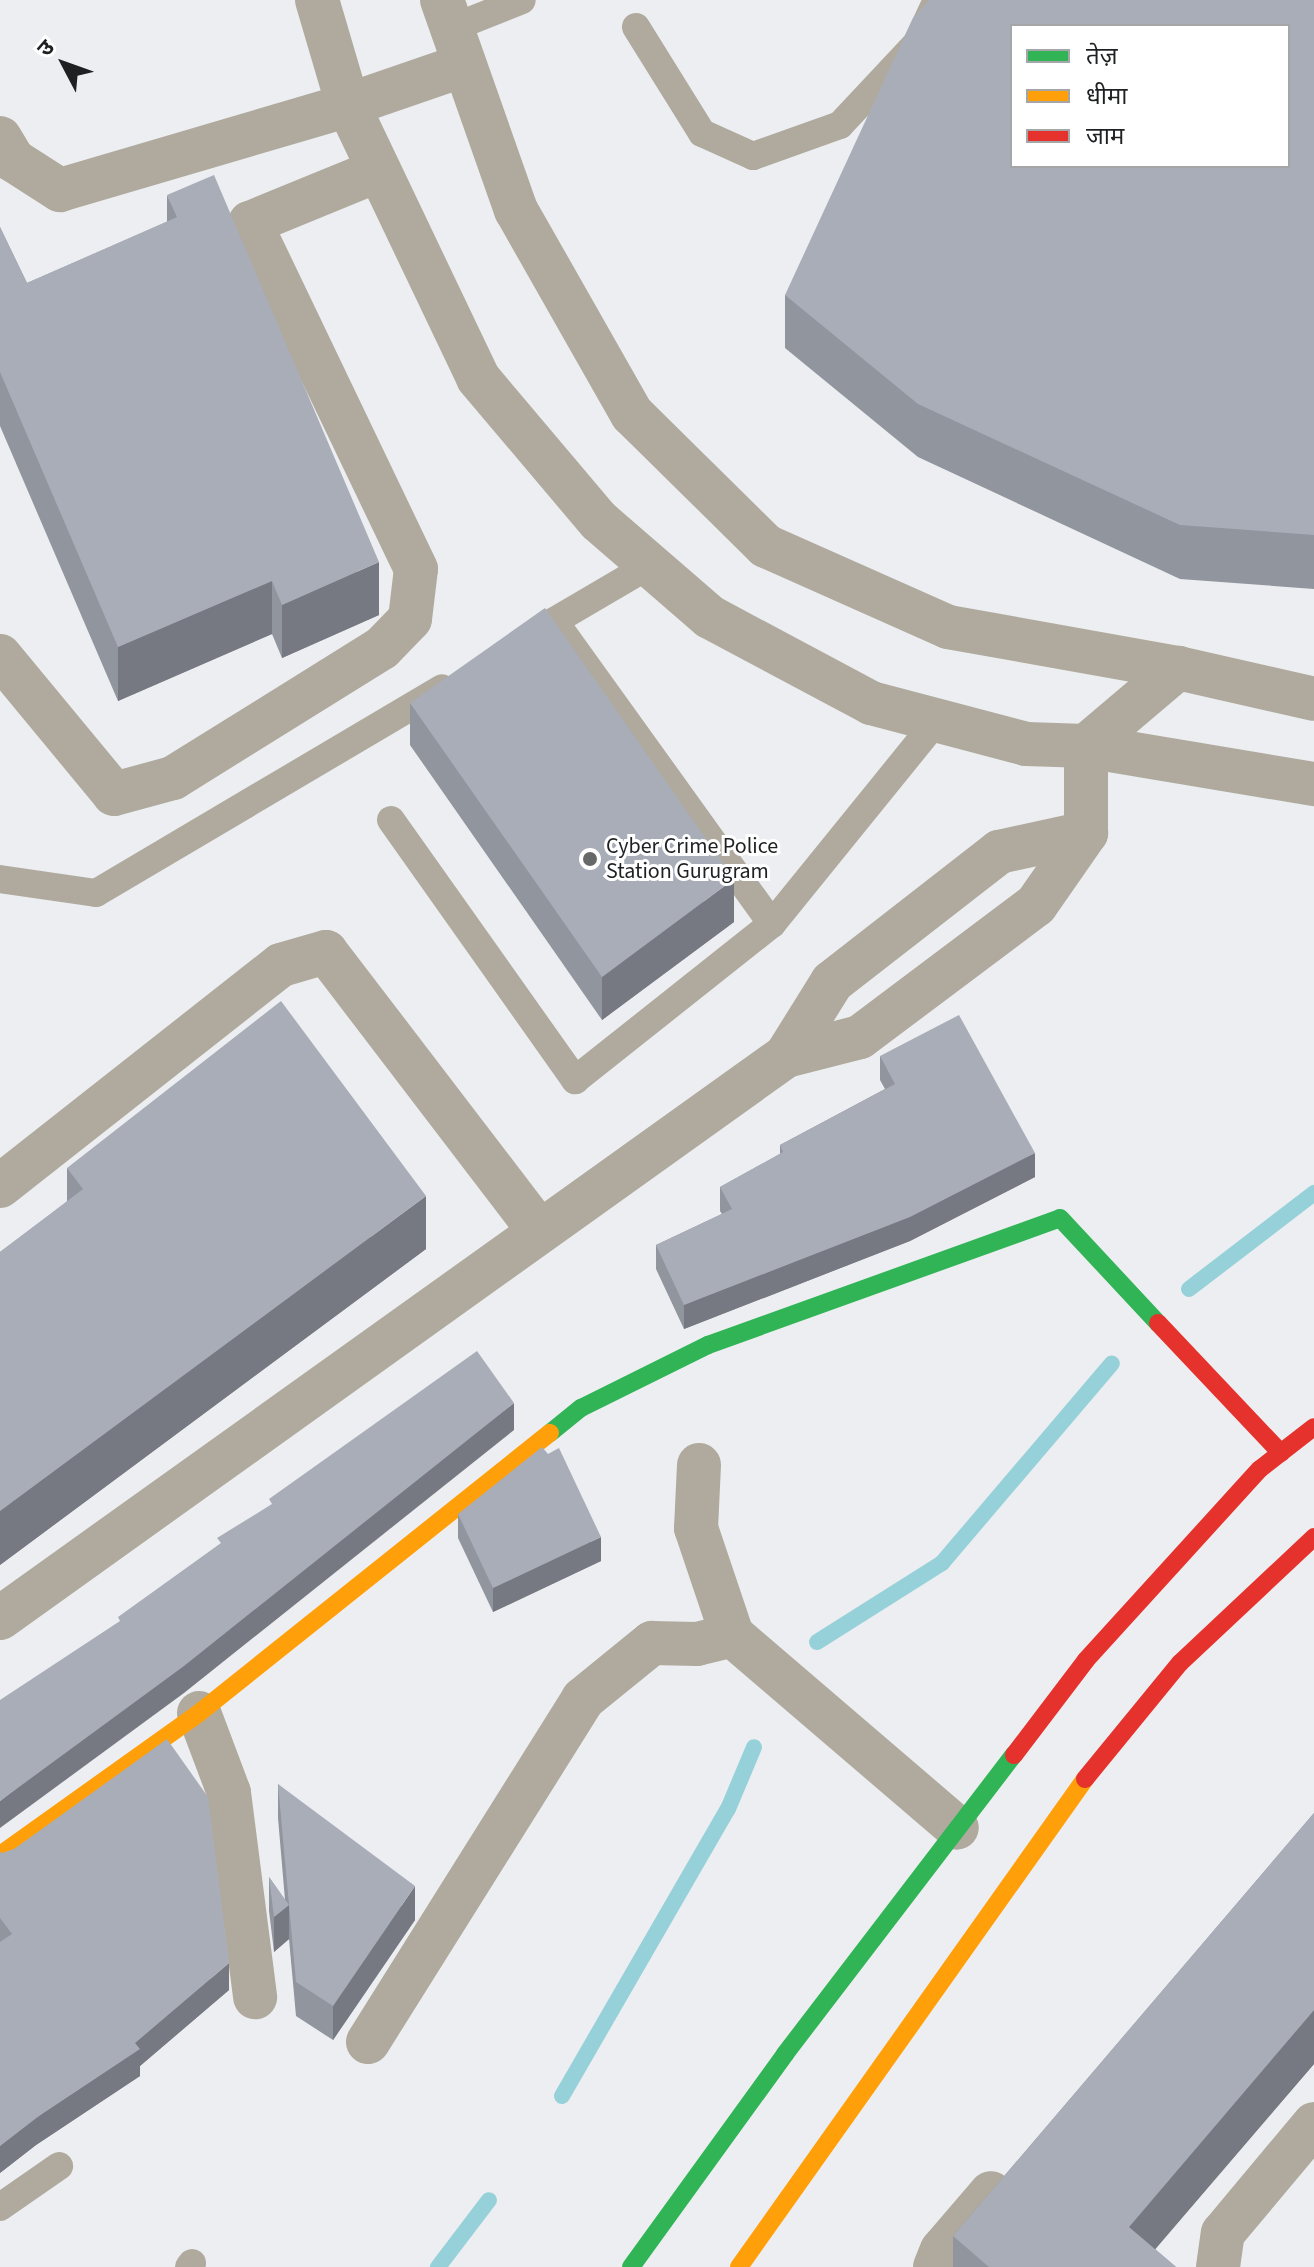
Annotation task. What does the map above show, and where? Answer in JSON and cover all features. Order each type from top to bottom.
[{"type":"main road","points":[[0,1855],[199,1713],[581,1408],[708,1345],[1060,1218],[1281,1453]]},
{"type":"main road","points":[[631,2267],[957,1828],[1086,1660],[1260,1469],[1314,1427]]},
{"type":"main road","points":[[739,2267],[1113,1740],[1180,1663],[1314,1537]]},
{"type":"street","points":[[317,0],[348,105],[478,378],[599,521],[710,617],[871,703],[1026,744],[1086,746],[1314,784]]},
{"type":"street","points":[[0,138],[13,160],[60,190],[348,105],[453,31],[516,210],[632,414],[766,546],[948,627],[1178,668],[1314,699]]},
{"type":"street","points":[[0,656],[114,794],[173,778],[382,648],[410,619],[416,569],[250,223],[379,170]]},
{"type":"street","points":[[0,1618],[538,1229],[786,1056],[860,1037],[1036,905],[1086,833],[1086,746],[1178,668]]},
{"type":"street","points":[[786,1056],[832,982],[999,852],[1086,833]]},
{"type":"street","points":[[0,1186],[281,965],[326,952],[538,1229]]},
{"type":"street","points":[[699,1465],[696,1528],[732,1635],[957,1828]]},
{"type":"street","points":[[368,2042],[583,1699],[652,1643],[697,1644],[732,1635]]},
{"type":"street","points":[[199,1713],[229,1793],[255,1997]]},
{"type":"street","points":[[1218,2267],[1223,2233],[1314,2124]]},
{"type":"street","points":[[935,2267],[942,2250],[1014,2166]]},
{"type":"lane","points":[[453,31],[522,0]]},
{"type":"lane","points":[[636,27],[702,133],[753,156],[840,125],[917,43],[937,0]]},
{"type":"lane","points":[[513,645],[650,565]]},
{"type":"lane","points":[[554,621],[772,924]]},
{"type":"lane","points":[[0,879],[96,893],[473,669]]},
{"type":"lane","points":[[391,820],[575,1080],[772,924],[937,720]]},
{"type":"lane","points":[[0,2207],[59,2166]]},
{"type":"building","points":[[929,0],[1314,0],[1314,535],[1180,525],[918,404],[785,295],[913,18]]},
{"type":"building","points":[[214,175],[379,562],[282,605],[272,581],[118,647],[0,372],[0,227],[27,283],[177,217],[167,195]]},
{"type":"building","name":"Cyber Crime Police Station Gurugram","points":[[545,608],[734,879],[602,977],[410,703]]},
{"type":"building","points":[[281,1001],[426,1196],[0,1511],[0,1252],[83,1189],[67,1168]]},
{"type":"building","points":[[959,1015],[1035,1153],[910,1217],[684,1305],[656,1245],[732,1209],[720,1187],[783,1152],[780,1145],[895,1084],[880,1056]]},
{"type":"building","points":[[477,1351],[514,1403],[184,1666],[0,1801],[0,1700],[120,1621],[118,1617],[221,1543],[217,1538],[272,1504],[269,1499]]},
{"type":"building","points":[[542,1447],[548,1454],[559,1448],[601,1537],[493,1588],[458,1514]]},
{"type":"building","points":[[167,1739],[208,1797],[229,1963],[135,2043],[140,2049],[36,2118],[0,2146],[0,1942],[12,1934],[0,1918],[0,1852],[14,1849]]},
{"type":"building","points":[[278,1784],[415,1886],[333,2006],[296,1982]]},
{"type":"building","points":[[1314,1813],[1314,2010],[1129,2227],[1176,2267],[989,2267],[953,2236]]},
{"type":"building","points":[[269,1877],[289,1905],[274,1917]]},
{"type":"waterway","points":[[1189,1289],[1314,1193]]},
{"type":"waterway","points":[[817,1642],[942,1563],[1112,1363]]},
{"type":"waterway","points":[[562,2096],[728,1809],[754,1747]]},
{"type":"waterway","points":[[438,2267],[489,2200]]},
{"type":"traffic: fast","points":[[550,1433],[581,1408],[708,1345],[1060,1218],[1158,1323]]},
{"type":"traffic: fast","points":[[631,2267],[785,2054],[1014,1755]]},
{"type":"traffic: slow","points":[[0,1855],[199,1713],[550,1433]]},
{"type":"traffic: slow","points":[[739,2267],[1085,1779]]},
{"type":"traffic: jam","points":[[1158,1323],[1281,1453]]},
{"type":"traffic: jam","points":[[1014,1755],[1086,1660],[1260,1469],[1314,1427]]},
{"type":"traffic: jam","points":[[1085,1779],[1180,1663],[1314,1537]]},
{"type":"place","name":"Cyber Crime Police Station Gurugram","points":[[590,859]]}]
